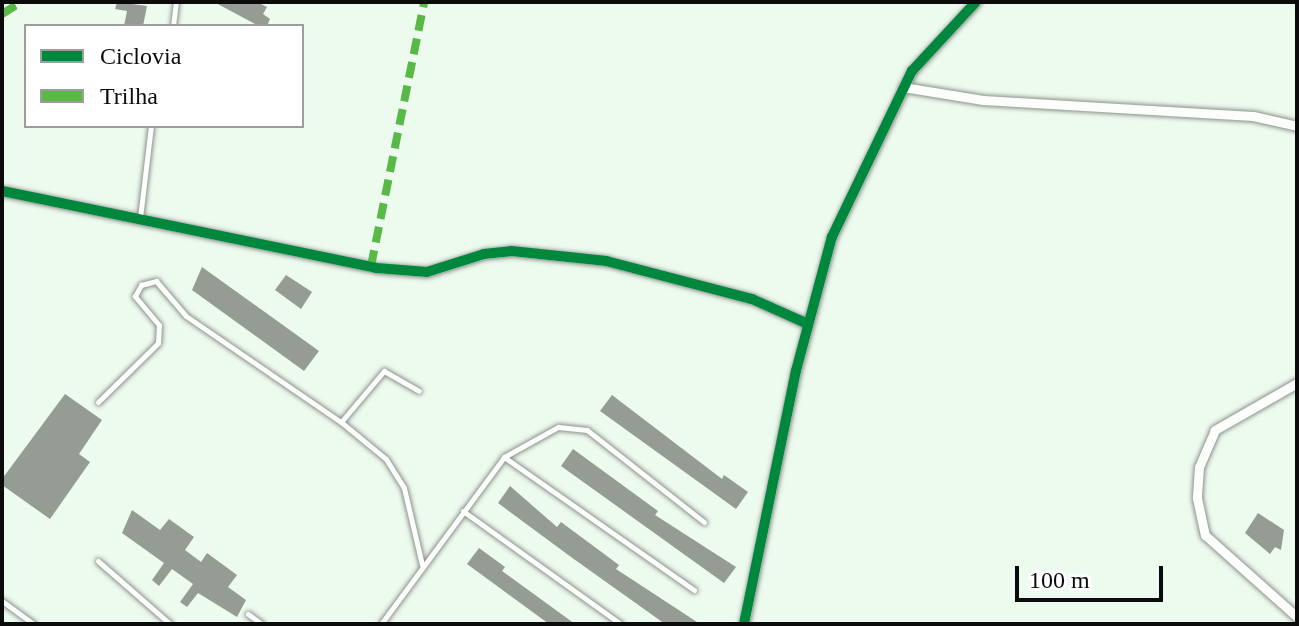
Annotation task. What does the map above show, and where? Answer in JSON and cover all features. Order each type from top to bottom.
[{"type":"street","points":[[744,624],[808,324],[832,237],[903,87],[922,59],[976,2]]},
{"type":"street","points":[[903,87],[983,100],[1253,116],[1297,126]]},
{"type":"street","points":[[2,191],[376,268],[427,272],[511,251],[606,261],[752,299],[808,324]]},
{"type":"street","points":[[1297,383],[1215,430],[1199,467],[1197,498],[1205,535],[1297,617]]},
{"type":"lane","points":[[173,24],[176,2]]},
{"type":"lane","points":[[140,218],[151,128]]},
{"type":"lane","points":[[98,402],[158,343],[159,325],[135,296],[141,285],[153,281],[186,316],[341,422],[394,468],[422,565]]},
{"type":"lane","points":[[341,422],[384,371],[392,371],[419,391]]},
{"type":"lane","points":[[381,624],[504,457],[558,427],[587,430],[704,522]]},
{"type":"lane","points":[[504,457],[694,590]]},
{"type":"lane","points":[[463,511],[621,624]]},
{"type":"lane","points":[[98,561],[170,624]]},
{"type":"lane","points":[[2,601],[34,624]]},
{"type":"lane","points":[[248,614],[262,624]]},
{"type":"building","points":[[117,2],[147,6],[143,24],[124,24],[127,11],[115,9]]},
{"type":"building","points":[[214,2],[257,2],[267,7],[263,14],[270,19],[268,24],[255,24]]},
{"type":"building","points":[[202,267],[319,351],[304,371],[192,290]]},
{"type":"building","points":[[286,275],[312,292],[301,309],[275,290]]},
{"type":"building","points":[[65,394],[102,420],[79,454],[90,462],[50,519],[2,485],[2,479]]},
{"type":"building","points":[[612,395],[722,479],[724,475],[748,492],[736,509],[600,411]]},
{"type":"building","points":[[573,449],[658,511],[655,515],[736,567],[724,583],[561,466]]},
{"type":"building","points":[[510,486],[557,527],[561,522],[619,565],[616,569],[700,624],[665,624],[571,557],[498,503]]},
{"type":"building","points":[[132,510],[160,530],[169,519],[194,537],[185,550],[201,562],[207,553],[237,575],[228,587],[246,600],[237,617],[198,593],[187,607],[180,602],[193,584],[172,569],[159,586],[152,580],[164,563],[122,533]]},
{"type":"building","points":[[1258,513],[1284,530],[1281,550],[1275,547],[1270,554],[1245,533]]},
{"type":"building","points":[[479,548],[505,567],[502,571],[575,624],[549,624],[467,564]]},
{"type":"marked path","points":[[2,14],[21,2]]},
{"type":"marked path","points":[[371,266],[424,2]]},
{"type":"cycle path","points":[[744,624],[796,371],[832,237],[912,71],[976,2]]},
{"type":"cycle path","points":[[2,191],[376,268],[427,272],[484,254],[511,251],[606,261],[752,299],[808,324]]}]
